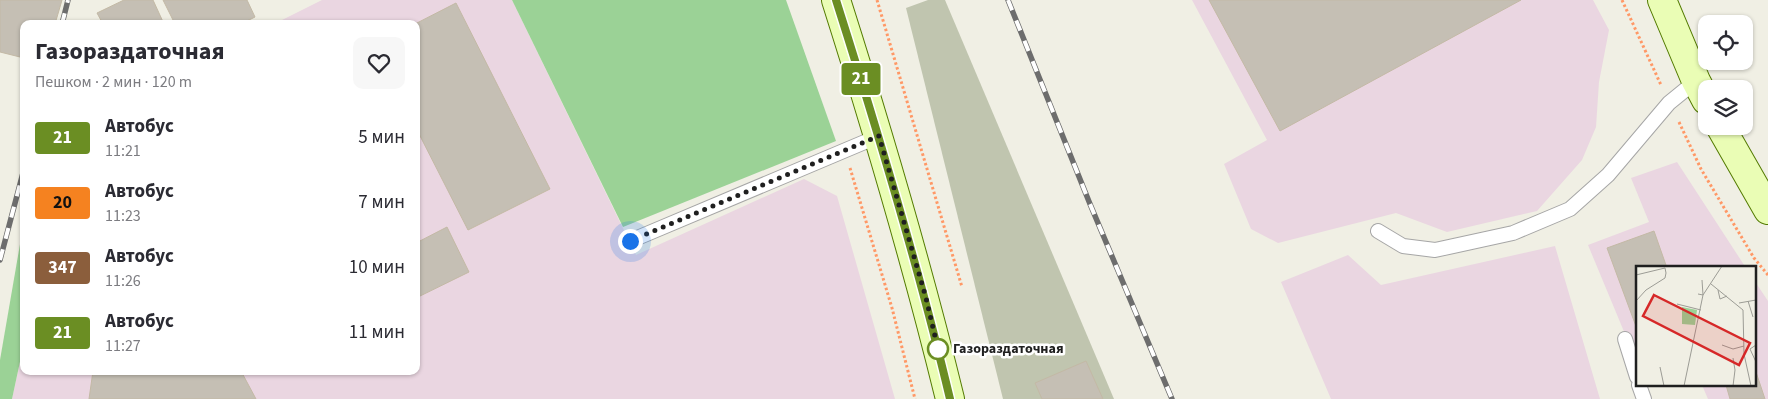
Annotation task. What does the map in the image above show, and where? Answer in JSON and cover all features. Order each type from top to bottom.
[{"type":"main road","points":[[836,0],[879,136],[926,298],[950,399]]},
{"type":"main road","points":[[1662,0],[1698,84]]},
{"type":"main road","points":[[1725,135],[1768,210]]},
{"type":"lane","points":[[1378,231],[1403,246],[1435,250],[1513,233],[1570,209],[1608,175],[1669,103],[1698,92]]},
{"type":"lane","points":[[630,241],[879,136]]},
{"type":"lane","points":[[1625,339],[1636,374]]},
{"type":"lane","points":[[1639,386],[1644,399]]},
{"type":"path","points":[[877,0],[962,287]]},
{"type":"path","points":[[1622,0],[1702,170],[1754,258],[1768,274]]},
{"type":"path","points":[[845,151],[892,308],[915,399]]},
{"type":"shaded area","points":[[322,0],[512,0],[636,255],[804,179],[837,196],[895,399],[12,399],[20,362],[20,375],[420,375],[420,20],[282,20]]},
{"type":"shaded area","points":[[928,0],[945,0],[1114,399],[1003,399],[906,8]]},
{"type":"shaded area","points":[[1192,0],[1593,0],[1609,30],[1599,82],[1596,127],[1582,160],[1537,211],[1447,232],[1396,213],[1278,243],[1251,229],[1224,164],[1267,140]]},
{"type":"shaded area","points":[[1677,162],[1745,266],[1636,266],[1636,358],[1588,245],[1649,222],[1631,178]]},
{"type":"shaded area","points":[[1555,246],[1600,399],[1331,399],[1281,282],[1348,255],[1381,285]]},
{"type":"shaded area","points":[[1756,283],[1768,301],[1768,399],[1708,399],[1702,386],[1756,386]]},
{"type":"green space","points":[[512,0],[786,0],[836,141],[623,227]]},
{"type":"green space","points":[[20,244],[20,362],[12,399],[0,399],[0,360]]},
{"type":"building","points":[[0,0],[62,0],[56,20],[20,20],[20,57],[0,52]]},
{"type":"building","points":[[124,0],[153,0],[162,20],[101,20],[97,13]]},
{"type":"building","points":[[163,0],[247,0],[255,17],[249,20],[173,20]]},
{"type":"building","points":[[1209,0],[1521,0],[1280,131]]},
{"type":"building","points":[[456,3],[550,189],[468,230],[420,136],[420,21]]},
{"type":"building","points":[[447,227],[469,272],[420,296],[420,241]]},
{"type":"building","points":[[1654,231],[1666,266],[1636,266],[1636,326],[1607,248]]},
{"type":"building","points":[[1086,361],[1103,399],[1042,399],[1035,383]]},
{"type":"building","points":[[1756,372],[1765,399],[1730,399],[1726,386],[1756,386]]},
{"type":"building","points":[[92,375],[243,375],[256,399],[89,399]]},
{"type":"railway","points":[[63,20],[68,0]]},
{"type":"railway","points":[[1008,0],[1090,204],[1172,399]]},
{"type":"railway","points":[[0,260],[20,184]]},
{"type":"bus line","name":"21","points":[[836,0],[886,160],[926,298],[950,399]]},
{"type":"place","name":"Газораздаточная","points":[[938,349]]},
{"type":"route","points":[[630,241],[879,136],[926,298],[938,349]]}]
